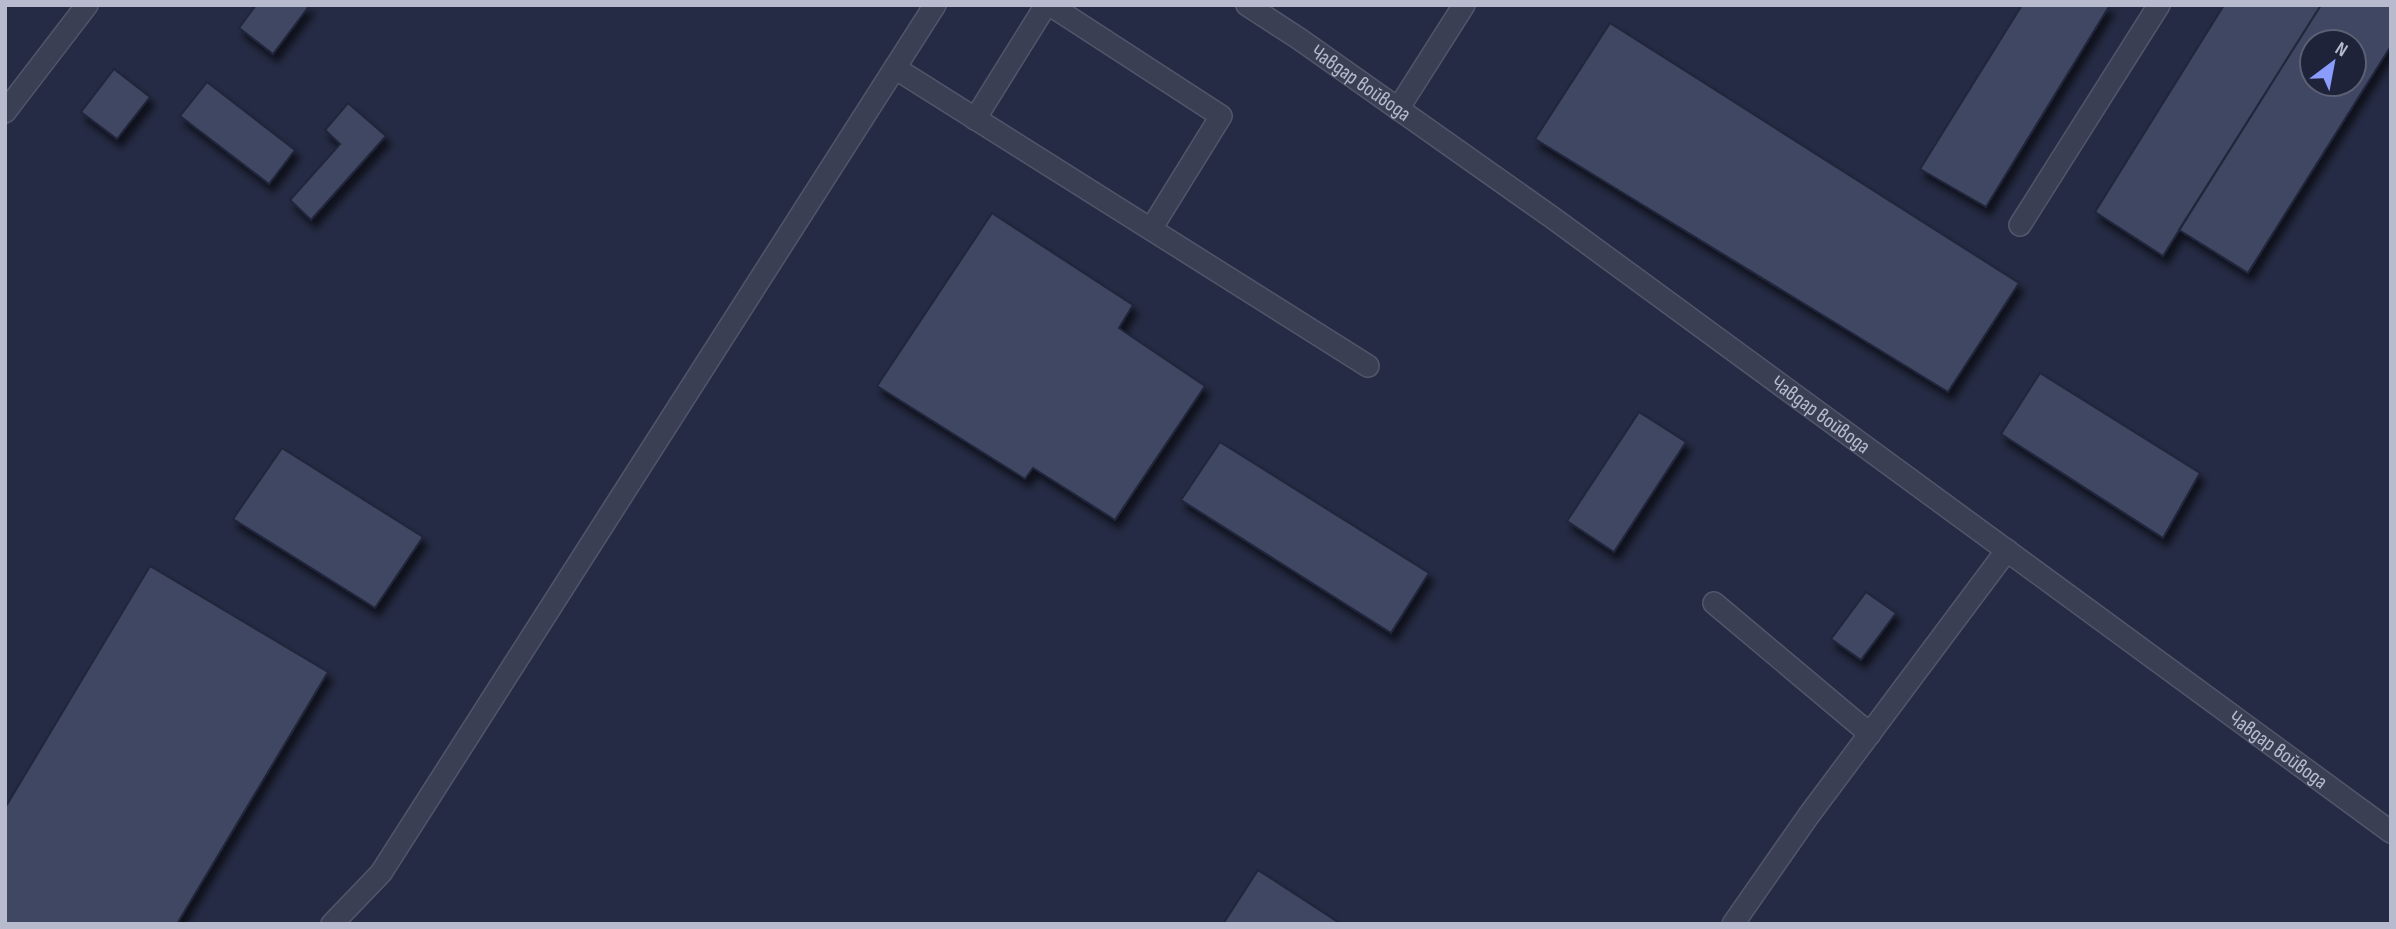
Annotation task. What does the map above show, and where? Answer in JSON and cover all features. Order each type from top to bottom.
[{"type":"street","points":[[5,112],[87,5]]},
{"type":"street","points":[[332,924],[381,873],[935,5]]},
{"type":"street","points":[[975,119],[1048,5],[1221,116],[1151,229]]},
{"type":"street","name":"Чавдар войвода","points":[[1247,5],[1564,226],[2391,832]]},
{"type":"street","points":[[1398,109],[1464,5]]},
{"type":"street","points":[[2020,225],[2159,5]]},
{"type":"street","points":[[895,68],[1368,366]]},
{"type":"street","points":[[1732,924],[2007,550]]},
{"type":"street","points":[[1714,603],[1870,734]]},
{"type":"building","points":[[256,5],[310,5],[273,54],[239,28]]},
{"type":"building","points":[[2022,5],[2110,5],[1986,207],[1920,169]]},
{"type":"building","points":[[2224,5],[2321,5],[2307,28],[2298,28],[2298,42],[2163,256],[2095,212]]},
{"type":"building","points":[[2321,5],[2391,5],[2391,46],[2368,83],[2368,28],[2306,28]]},
{"type":"building","points":[[1610,23],[2019,283],[1948,392],[1535,139]]},
{"type":"building","points":[[2298,41],[2298,98],[2358,98],[2248,273],[2179,230]]},
{"type":"building","points":[[114,69],[150,97],[117,139],[81,112]]},
{"type":"building","points":[[207,82],[295,150],[269,184],[180,116]]},
{"type":"building","points":[[348,103],[386,136],[311,220],[290,200],[340,144],[325,130]]},
{"type":"building","points":[[992,213],[1133,305],[1119,328],[1205,386],[1115,520],[1033,468],[1025,479],[877,386]]},
{"type":"building","points":[[2040,373],[2200,473],[2163,538],[2001,434]]},
{"type":"building","points":[[1639,412],[1686,442],[1614,552],[1567,521]]},
{"type":"building","points":[[1220,442],[1429,573],[1391,633],[1181,500]]},
{"type":"building","points":[[282,448],[423,537],[375,608],[233,519]]},
{"type":"building","points":[[150,566],[328,672],[177,924],[5,924],[5,808]]},
{"type":"building","points":[[1866,592],[1896,613],[1861,660],[1831,639]]},
{"type":"building","points":[[1258,870],[1341,924],[1223,924]]}]
